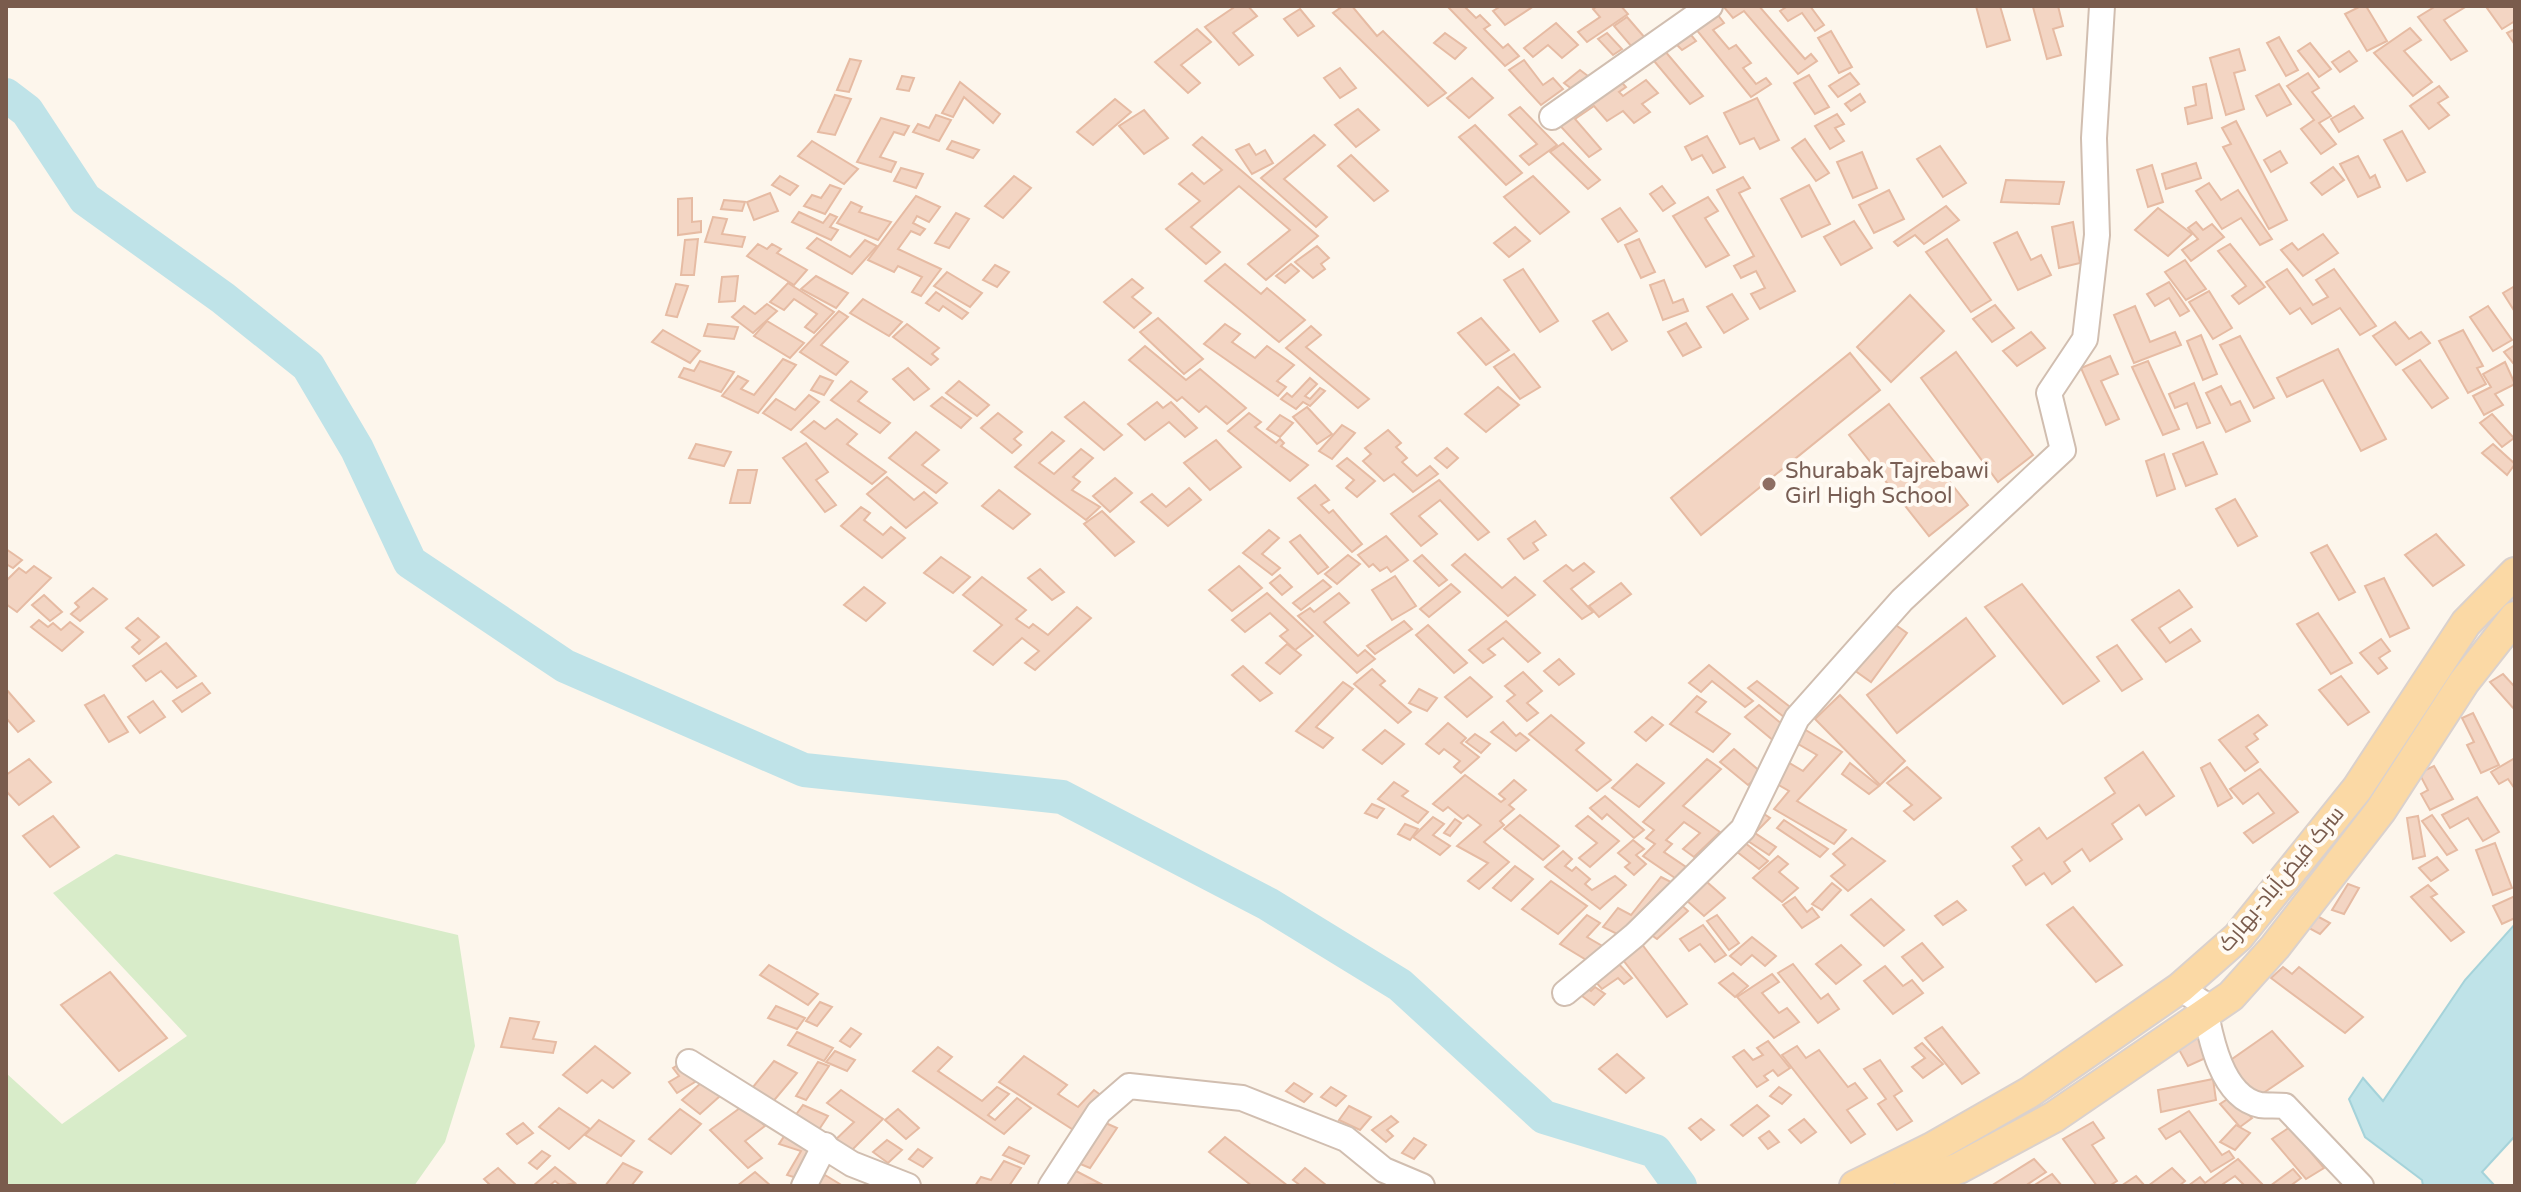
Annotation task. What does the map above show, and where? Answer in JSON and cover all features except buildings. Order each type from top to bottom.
[{"type":"main road","name":"سرک فیض‌آباد-بهارک","points":[[1910,1186],[1966,1177],[2054,1117],[2197,1002],[2238,937],[2357,789],[2466,623],[2515,573]]},
{"type":"main road","name":"سرک فیض‌آباد-بهارک","points":[[1855,1186],[1932,1148],[2197,1002],[2231,996],[2275,947],[2381,810],[2464,682],[2515,617]]},
{"type":"street","points":[[1552,117],[1710,6]]},
{"type":"street","points":[[1565,993],[1635,935],[1743,829],[1797,718],[1902,600],[2063,450],[2049,393],[2085,339],[2097,235],[2094,138],[2102,6]]},
{"type":"street","points":[[2197,1002],[2228,1081],[2257,1105],[2285,1106],[2361,1186]]},
{"type":"street","points":[[689,1062],[852,1164],[908,1186]]},
{"type":"street","points":[[1051,1186],[1099,1112],[1129,1086],[1242,1098],[1346,1139],[1384,1170],[1422,1186]]},
{"type":"street","points":[[804,1186],[825,1145]]},
{"type":"green space","points":[[116,854],[458,935],[475,1046],[445,1142],[414,1186],[6,1186],[6,1073],[62,1124],[187,1036],[53,893]]},
{"type":"water","points":[[2515,924],[2515,1136],[2482,1172],[2495,1186],[2423,1186],[2422,1180],[2365,1137],[2349,1099],[2363,1078],[2383,1101],[2465,980]]},
{"type":"waterway","points":[[6,95],[27,111],[85,199],[223,298],[308,366],[357,449],[410,562],[565,666],[804,770],[1062,797],[1268,904],[1400,985],[1544,1117],[1655,1151],[1680,1186]]},
{"type":"place","name":"Shurabak Tajrebawi Girl High School","points":[[1769,484]]}]
